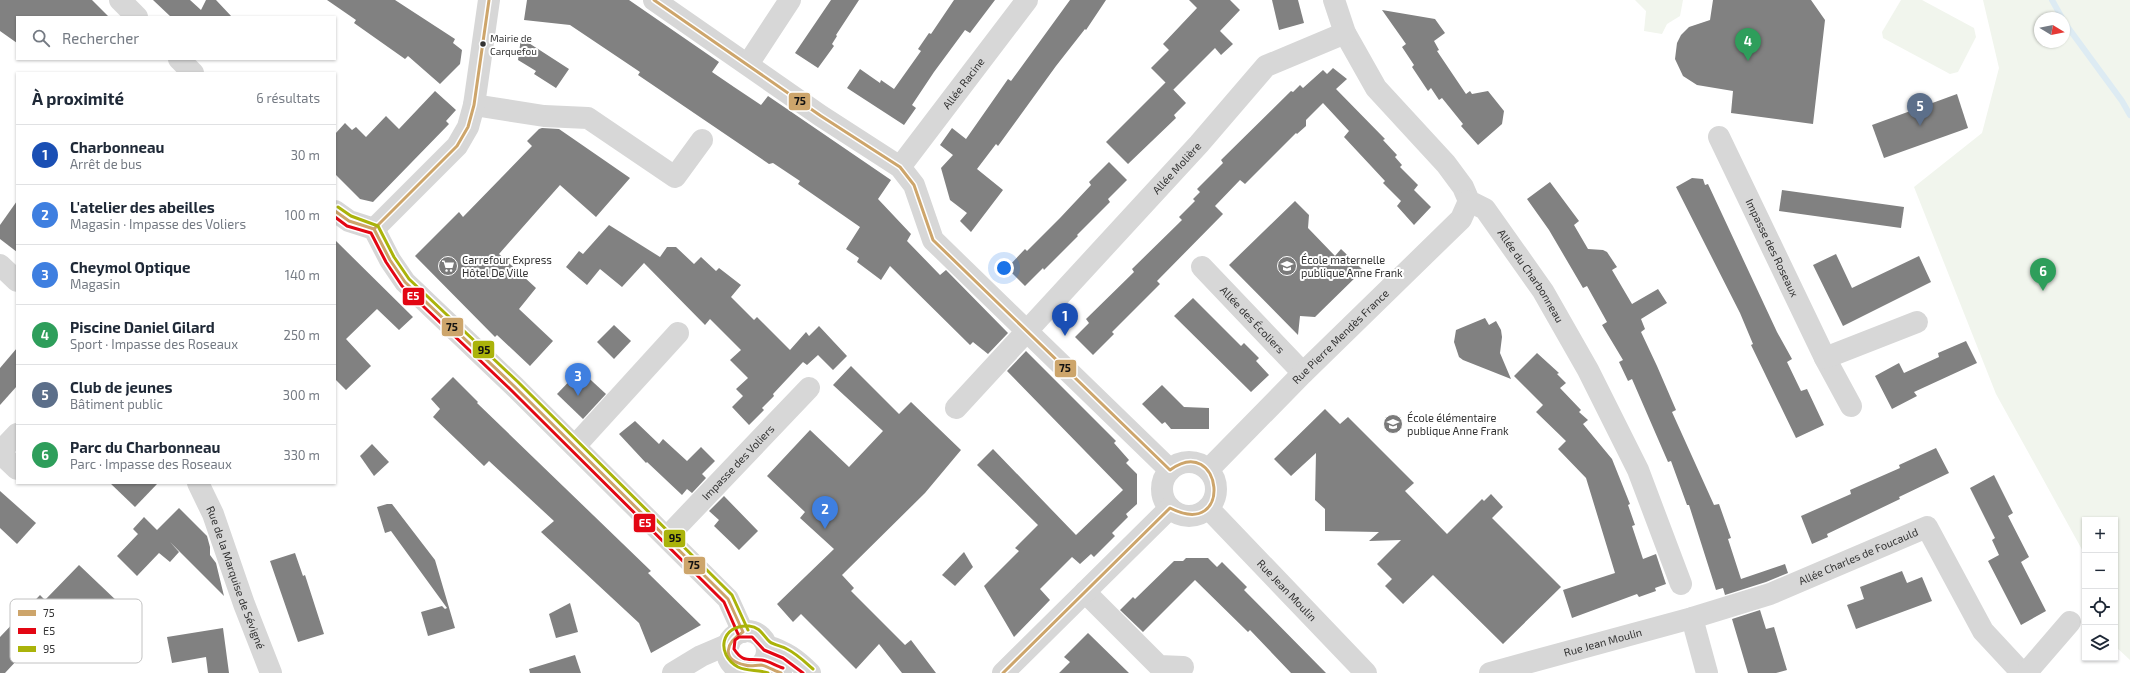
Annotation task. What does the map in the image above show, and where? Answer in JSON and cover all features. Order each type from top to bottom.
[{"type":"street","points":[[120,0],[136,16]]},
{"type":"street","points":[[374,229],[457,146],[468,127],[474,105],[489,0]]},
{"type":"street","points":[[654,0],[821,116],[900,168],[914,185],[933,240],[1170,470]]},
{"type":"street","points":[[748,64],[790,0]]},
{"type":"street","name":"Allée Racine","points":[[900,168],[1027,0]]},
{"type":"street","points":[[1334,0],[1345,34],[1376,88],[1446,164],[1463,187],[1469,201]]},
{"type":"street","name":"Allée Molière","points":[[956,408],[1028,332],[1199,144],[1266,66],[1345,34]]},
{"type":"street","points":[[180,60],[192,72]]},
{"type":"street","points":[[474,105],[544,116],[588,118],[675,177],[702,140]]},
{"type":"street","name":"Impasse des Roseaux","points":[[1719,137],[1826,358],[1851,406]]},
{"type":"street","name":"Rue Pierre Mendès France","points":[[1208,470],[1303,373],[1461,219],[1469,201]]},
{"type":"street","name":"Allée du Charbonneau","points":[[1469,201],[1485,209],[1507,237],[1543,291],[1588,370],[1638,470],[1681,584]]},
{"type":"street","points":[[336,212],[349,220],[374,229],[390,260],[405,282],[575,446],[728,599],[736,638],[728,656],[730,671],[751,670],[786,652],[796,659],[810,673]]},
{"type":"street","points":[[0,265],[16,280]]},
{"type":"street","name":"Allée des Écoliers","points":[[1202,268],[1303,373]]},
{"type":"street","points":[[1826,358],[1917,322]]},
{"type":"street","points":[[575,446],[678,333]]},
{"type":"street","name":"Impasse des Voliers","points":[[667,537],[809,388]]},
{"type":"street","points":[[16,435],[0,453],[16,468]]},
{"type":"street","points":[[1185,462],[1193,462],[1208,470],[1213,477],[1216,489],[1213,501],[1208,508],[1193,515],[1176,513],[1170,508],[1165,501],[1162,489],[1165,477],[1170,470],[1185,462]]},
{"type":"street","name":"Rue de la Marquise de Sévigné","points":[[198,484],[213,514],[244,604],[271,673]]},
{"type":"street","points":[[1003,673],[1170,508]]},
{"type":"street","name":"Rue Jean Moulin","points":[[1208,508],[1366,673]]},
{"type":"street","name":"Allée Charles de Foucauld","points":[[1692,618],[1770,594],[1927,527],[1983,631],[2022,673]]},
{"type":"street","points":[[1084,592],[1159,666],[1183,667]]},
{"type":"street","points":[[1692,618],[1707,673]]},
{"type":"street","name":"Rue Jean Moulin","points":[[1490,673],[1692,618]]},
{"type":"street","points":[[2026,673],[2070,622]]},
{"type":"street","points":[[673,673],[701,656],[736,638],[755,632],[764,640],[770,661]]},
{"type":"shaded area","points":[[1635,0],[1683,0],[1680,16],[1667,24],[1662,34],[1644,31],[1646,11]]},
{"type":"shaded area","points":[[1901,0],[1922,0],[1974,28],[1976,37],[1958,72],[1950,74],[1883,38],[1882,32]]},
{"type":"shaded area","points":[[1983,0],[2130,0],[2130,660],[2118,649],[2118,517],[2082,517],[2082,550],[1996,394],[1914,187],[1982,133],[1999,68]]},
{"type":"building","points":[[0,0],[92,0],[108,16],[16,16],[16,42],[0,31]]},
{"type":"building","points":[[153,0],[190,0],[201,10],[206,0],[216,0],[231,16],[170,16]]},
{"type":"building","points":[[327,0],[395,0],[455,39],[453,43],[462,50],[460,64],[440,84],[408,56],[405,59],[354,23],[356,20]]},
{"type":"building","points":[[527,0],[629,0],[719,62],[712,72],[761,105],[768,96],[891,180],[878,199],[911,234],[907,241],[940,275],[946,270],[1008,333],[988,354],[973,342],[970,345],[890,266],[881,280],[857,262],[859,258],[846,249],[860,227],[798,184],[800,181],[773,163],[769,164],[638,75],[640,72],[570,25],[524,20]]},
{"type":"building","points":[[831,0],[859,0],[836,35],[837,36],[832,44],[834,46],[818,68],[795,53]]},
{"type":"building","points":[[954,0],[995,0],[970,33],[965,30],[934,72],[912,105],[916,108],[904,125],[847,88],[860,69],[880,83],[881,80],[894,89],[921,51],[918,49],[929,33],[931,34]]},
{"type":"building","points":[[1070,0],[1106,0],[1086,30],[1085,29],[1056,66],[998,146],[996,144],[977,169],[1003,190],[971,232],[960,221],[967,213],[950,200],[941,168],[953,155],[940,145],[952,128],[966,139],[1008,79],[1011,81]]},
{"type":"building","points":[[1189,0],[1230,0],[1240,10],[1220,31],[1233,44],[1221,55],[1215,48],[1173,90],[1151,68],[1169,50],[1163,44],[1197,8]]},
{"type":"building","points":[[1272,0],[1298,0],[1304,23],[1279,30]]},
{"type":"building","points":[[1713,0],[1811,0],[1825,20],[1813,124],[1731,113],[1733,91],[1697,85],[1683,76],[1675,59],[1677,43],[1681,35],[1689,27],[1710,20]]},
{"type":"building","points":[[1382,10],[1435,19],[1445,33],[1434,41],[1439,50],[1437,51],[1466,94],[1470,91],[1472,94],[1488,91],[1504,111],[1502,124],[1478,145],[1461,126],[1463,124],[1442,98],[1439,100],[1431,88],[1428,91],[1412,67],[1414,65],[1402,47],[1406,44]]},
{"type":"building","points":[[521,38],[569,69],[556,88],[534,74],[536,71],[518,60]]},
{"type":"building","points":[[1333,68],[1347,79],[1336,89],[1385,139],[1383,140],[1397,155],[1395,157],[1402,165],[1400,167],[1418,185],[1414,190],[1431,207],[1414,225],[1397,206],[1401,201],[1383,183],[1385,181],[1344,137],[1349,131],[1323,103],[1306,120],[1306,126],[1297,134],[1296,133],[1245,184],[1240,180],[1215,206],[1223,214],[1157,281],[1160,284],[1112,332],[1114,334],[1093,355],[1075,337],[1089,323],[1086,319],[1134,272],[1132,269],[1182,220],[1179,217],[1195,201],[1193,199],[1200,192],[1197,189],[1223,163],[1221,160],[1291,91],[1293,92],[1300,85],[1303,88],[1323,70],[1327,74]]},
{"type":"building","points":[[1166,82],[1186,103],[1174,115],[1176,118],[1128,164],[1106,142]]},
{"type":"building","points":[[435,91],[456,110],[446,121],[449,124],[373,202],[360,199],[336,175],[336,133],[345,123],[352,130],[356,127],[366,137],[386,116],[399,129]]},
{"type":"building","points":[[1957,94],[1968,128],[1884,158],[1872,125]]},
{"type":"building","points":[[539,129],[559,129],[630,178],[596,217],[560,185],[499,254],[536,288],[519,309],[553,341],[530,366],[497,335],[495,337],[415,256],[459,212],[463,217],[532,146],[527,141]]},
{"type":"building","points":[[1109,162],[1127,180],[1108,199],[1110,202],[1077,235],[1078,236],[1044,270],[1043,268],[1025,286],[1007,268],[1025,249],[1027,251],[1060,218],[1091,185],[1089,182]]},
{"type":"building","points":[[1692,178],[1703,179],[1705,185],[1708,184],[1777,332],[1792,359],[1787,362],[1801,391],[1807,389],[1824,425],[1796,438],[1751,345],[1753,344],[1740,313],[1676,187]]},
{"type":"building","points":[[1550,182],[1579,221],[1574,225],[1588,249],[1603,250],[1607,252],[1617,267],[1612,270],[1632,304],[1658,289],[1667,303],[1641,319],[1645,329],[1641,332],[1676,410],[1672,412],[1714,505],[1719,504],[1731,538],[1728,539],[1741,579],[1785,564],[1788,573],[1766,582],[1725,595],[1723,588],[1716,590],[1689,505],[1687,505],[1671,461],[1668,462],[1632,379],[1628,381],[1619,362],[1623,360],[1602,325],[1607,322],[1587,286],[1583,288],[1549,230],[1527,199]]},
{"type":"building","points":[[1782,190],[1904,207],[1901,228],[1779,211]]},
{"type":"building","points":[[1295,201],[1309,215],[1308,228],[1335,256],[1341,249],[1363,270],[1315,317],[1300,316],[1298,335],[1229,265]]},
{"type":"building","points":[[16,202],[16,251],[0,239],[0,225]]},
{"type":"building","points":[[609,225],[660,257],[667,247],[676,247],[694,264],[701,257],[716,271],[719,268],[741,285],[731,297],[754,320],[757,317],[790,350],[806,332],[809,336],[819,326],[847,356],[833,370],[818,355],[807,365],[803,362],[773,394],[774,396],[762,408],[764,410],[749,425],[732,407],[743,396],[736,389],[748,378],[730,360],[741,350],[710,319],[705,325],[644,263],[622,287],[600,269],[587,285],[566,267],[579,251],[583,254]]},
{"type":"building","points":[[336,241],[413,317],[399,330],[377,309],[346,339],[371,366],[346,390],[336,380]]},
{"type":"building","points":[[1836,254],[1852,288],[1919,256],[1931,282],[1843,326],[1813,265]]},
{"type":"building","points":[[1193,298],[1241,346],[1244,343],[1259,358],[1256,361],[1269,375],[1251,392],[1174,316]]},
{"type":"building","points":[[1485,318],[1489,325],[1496,321],[1501,330],[1502,337],[1500,353],[1511,379],[1463,360],[1459,357],[1454,342],[1456,330]]},
{"type":"building","points":[[614,325],[631,341],[614,359],[597,342]]},
{"type":"building","points":[[1966,341],[1977,363],[1914,392],[1917,396],[1892,409],[1875,376],[1899,363],[1904,373],[1939,357],[1938,353]]},
{"type":"building","points":[[16,349],[16,387],[0,405],[0,368]]},
{"type":"building","points":[[1026,351],[1116,441],[1114,443],[1129,460],[1126,463],[1137,474],[1137,504],[1126,514],[1128,517],[1112,533],[1115,536],[1094,557],[1091,554],[1080,564],[1072,557],[1040,589],[1050,600],[1014,637],[984,586],[1019,551],[1015,548],[1038,525],[977,465],[993,449],[1076,535],[1123,490],[1007,371]]},
{"type":"building","points":[[1537,353],[1559,373],[1557,374],[1566,383],[1560,388],[1581,410],[1579,412],[1588,420],[1583,424],[1612,459],[1630,504],[1628,505],[1635,525],[1632,526],[1643,559],[1656,554],[1666,584],[1655,588],[1656,591],[1639,597],[1637,594],[1572,618],[1563,590],[1615,573],[1586,478],[1558,449],[1566,441],[1536,412],[1543,405],[1514,376]]},
{"type":"building","points":[[851,366],[899,414],[911,402],[961,450],[925,493],[842,575],[854,588],[851,591],[905,645],[911,640],[936,673],[902,673],[879,644],[856,669],[801,614],[793,622],[777,604],[834,549],[800,518],[805,512],[767,476],[810,430],[849,467],[883,431],[833,385]]},
{"type":"building","points":[[580,370],[606,394],[583,419],[557,394]]},
{"type":"building","points":[[453,377],[478,402],[477,403],[651,571],[648,573],[701,625],[651,653],[639,623],[541,532],[554,521],[489,461],[484,466],[433,417],[440,409],[431,399]]},
{"type":"building","points":[[1162,385],[1184,407],[1209,408],[1209,429],[1171,429],[1165,422],[1162,424],[1142,404]]},
{"type":"building","points":[[1325,409],[1340,424],[1348,417],[1414,483],[1405,491],[1447,534],[1482,499],[1484,501],[1491,494],[1503,507],[1492,518],[1561,587],[1503,644],[1433,575],[1403,604],[1385,586],[1392,579],[1377,564],[1401,540],[1369,541],[1379,532],[1325,531],[1325,509],[1315,500],[1316,453],[1291,476],[1274,459]]},
{"type":"building","points":[[635,421],[659,444],[663,439],[687,461],[701,447],[715,461],[702,474],[706,478],[692,493],[687,489],[682,495],[647,462],[646,463],[619,434]]},
{"type":"building","points":[[372,444],[389,462],[374,476],[360,456]]},
{"type":"building","points":[[1936,448],[1949,473],[1899,497],[1900,499],[1827,534],[1828,537],[1812,544],[1801,516],[1851,494],[1850,490],[1900,468],[1899,465]]},
{"type":"building","points":[[1994,475],[2013,513],[2008,516],[2029,557],[2021,562],[2046,611],[2021,625],[1988,561],[1999,555],[1992,540],[1995,538],[1970,488]]},
{"type":"building","points":[[111,484],[157,484],[135,507]]},
{"type":"building","points":[[0,491],[36,523],[17,544],[0,528]]},
{"type":"building","points":[[724,496],[758,531],[739,550],[714,526],[719,520],[709,511]]},
{"type":"building","points":[[392,504],[435,560],[455,628],[428,636],[421,612],[442,606],[445,609],[447,608],[391,531],[385,533],[377,507]]},
{"type":"building","points":[[179,508],[207,536],[210,547],[210,555],[216,563],[224,596],[170,542],[179,552],[170,562],[159,553],[137,576],[117,556],[138,534],[133,529],[144,517],[157,530]]},
{"type":"building","points":[[964,552],[973,567],[955,586],[942,575]]},
{"type":"building","points":[[295,553],[303,576],[305,575],[324,634],[298,642],[270,561]]},
{"type":"building","points":[[1186,558],[1208,558],[1217,567],[1222,562],[1247,587],[1244,590],[1326,673],[1291,673],[1250,630],[1248,632],[1195,580],[1143,632],[1120,610],[1133,597],[1135,599],[1174,561],[1183,561]]},
{"type":"building","points":[[79,565],[115,599],[46,599]]},
{"type":"building","points":[[1902,571],[1907,583],[1922,577],[1932,601],[1856,629],[1847,605],[1864,599],[1860,587]]},
{"type":"building","points":[[40,595],[44,599],[36,599]]},
{"type":"building","points":[[570,603],[578,632],[556,638],[549,614]]},
{"type":"building","points":[[1760,610],[1766,629],[1774,627],[1787,670],[1776,673],[1748,673],[1732,619]]},
{"type":"building","points":[[10,626],[10,663],[14,663],[5,673],[0,673],[0,637]]},
{"type":"building","points":[[223,628],[229,673],[208,673],[206,657],[172,663],[167,637]]},
{"type":"building","points":[[1088,633],[1129,673],[1059,673],[1070,662],[1064,657]]},
{"type":"building","points":[[575,655],[581,673],[530,673],[529,669]]},
{"type":"waterway","points":[[2052,0],[2059,12]]},
{"type":"waterway","points":[[2070,30],[2122,101],[2130,115]]},
{"type":"transit line","name":"75","points":[[374,229],[457,146],[468,127],[474,105],[489,0]]},
{"type":"transit line","name":"75","points":[[654,0],[821,116],[900,167],[914,185],[933,240],[1170,470],[1188,462],[1201,465],[1210,474],[1214,487],[1212,500],[1205,511],[1191,514],[1170,508],[1003,673]]},
{"type":"transit line","name":"95","points":[[338,207],[351,216],[378,226],[394,257],[409,279],[518,382],[732,595],[748,630]]},
{"type":"transit line","name":"75","points":[[336,212],[349,221],[374,229],[390,260],[405,282],[514,386],[728,599],[743,632],[737,636],[729,646],[728,651],[732,659],[737,663],[747,666],[761,665],[781,673]]},
{"type":"transit line","name":"E5","points":[[336,218],[347,226],[371,233],[386,262],[402,286],[511,390],[724,602],[738,634]]},
{"type":"transit line","name":"95","points":[[768,673],[742,669],[731,661],[726,655],[724,641],[732,630],[749,626],[756,628],[770,642],[791,651],[813,669]]},
{"type":"transit line","name":"E5","points":[[783,668],[765,661],[743,658],[734,649],[735,640],[739,637],[752,637],[764,650],[783,658],[803,673]]},
{"type":"place","name":"Mairie de Carquefou","points":[[483,44]]},
{"type":"place","name":"Piscine Daniel Gilard","points":[[1748,61]]},
{"type":"place","name":"Club de jeunes","points":[[1920,126]]},
{"type":"place","name":"Carrefour Express Hôtel De Ville","points":[[448,266]]},
{"type":"place","name":"École maternelle publique Anne Frank","points":[[1287,266]]},
{"type":"place","name":"Parc du Charbonneau","points":[[2043,291]]},
{"type":"place","name":"Charbonneau","points":[[1065,336]]},
{"type":"place","name":"Cheymol Optique","points":[[578,396]]},
{"type":"place","name":"École élémentaire publique Anne Frank","points":[[1393,424]]},
{"type":"place","name":"L'atelier des abeilles","points":[[825,529]]}]
